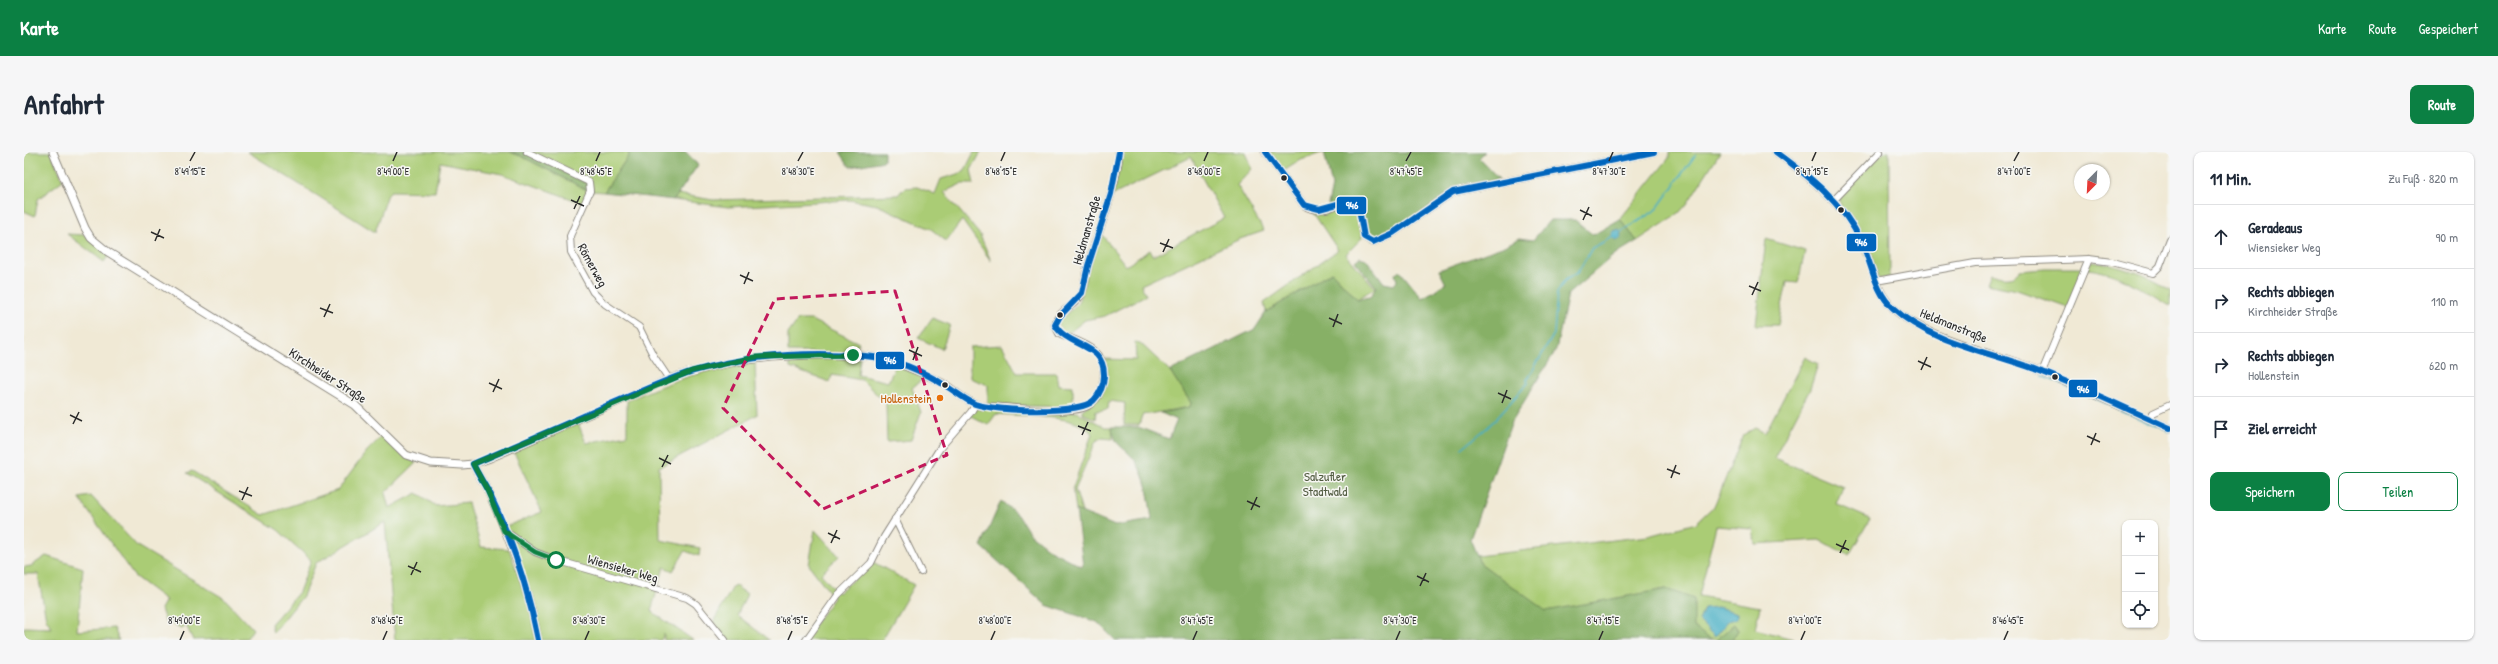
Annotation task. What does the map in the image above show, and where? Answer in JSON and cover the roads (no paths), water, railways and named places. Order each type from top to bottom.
[{"type":"main road","name":"Kirchheider Straße","points":[[53,152],[85,228],[92,238],[108,252],[356,405],[406,455],[432,463],[473,464]]},
{"type":"main road","name":"Heldmanstraße","points":[[975,404],[1071,410],[1086,406],[1094,401],[1102,388],[1103,366],[1097,352],[1087,344],[1060,334],[1055,325],[1060,315],[1076,302],[1082,292],[1087,269],[1116,170],[1119,152]]},
{"type":"main road","points":[[1265,152],[1304,205],[1312,210],[1320,210],[1345,202],[1360,209],[1364,237],[1373,242],[1393,233],[1453,192],[1654,152]]},
{"type":"main road","name":"Heldmanstraße","points":[[1776,152],[1834,200],[1851,222],[1862,242],[1876,281],[1893,308],[1921,327],[2042,372],[2170,428]]},
{"type":"main road","points":[[538,640],[532,606],[487,490],[473,464],[669,379],[692,371],[756,357],[853,355],[874,357],[902,366],[942,383],[975,404]]},
{"type":"street","name":"Römerweg","points":[[527,152],[589,182],[590,191],[570,236],[571,252],[593,292],[605,304],[639,327],[653,354],[669,379]]},
{"type":"street","points":[[1834,200],[1880,152]]},
{"type":"street","points":[[1876,281],[1976,263],[2089,259],[2112,262],[2153,273],[2160,266],[2170,240]]},
{"type":"street","points":[[2042,372],[2089,259]]},
{"type":"street","points":[[806,640],[838,595],[871,563],[896,519],[940,448],[971,412],[975,404]]},
{"type":"street","points":[[2150,419],[2153,413],[2170,405]]},
{"type":"street","points":[[896,519],[921,572]]},
{"type":"street","name":"Wiensieker Weg","points":[[504,531],[535,552],[556,560],[687,598],[696,604],[725,640]]},
{"type":"water","points":[[1615,230],[1619,230],[1621,231],[1621,239],[1615,240],[1612,237],[1612,233]]},
{"type":"water","points":[[1718,607],[1737,613],[1737,618],[1728,621],[1715,637],[1699,621],[1704,608]]},
{"type":"waterway","points":[[1621,232],[1656,210],[1696,154]]},
{"type":"waterway","points":[[1462,448],[1488,427],[1528,383],[1527,380],[1554,334],[1557,293],[1564,281],[1578,272],[1592,248],[1613,237]]},
{"type":"waterway","points":[[2043,376],[2170,432]]},
{"type":"place","name":"Hollenstein","points":[[940,398]]},
{"type":"park label","name":"Salzufler Stadtwald","points":[[1325,484]]}]
